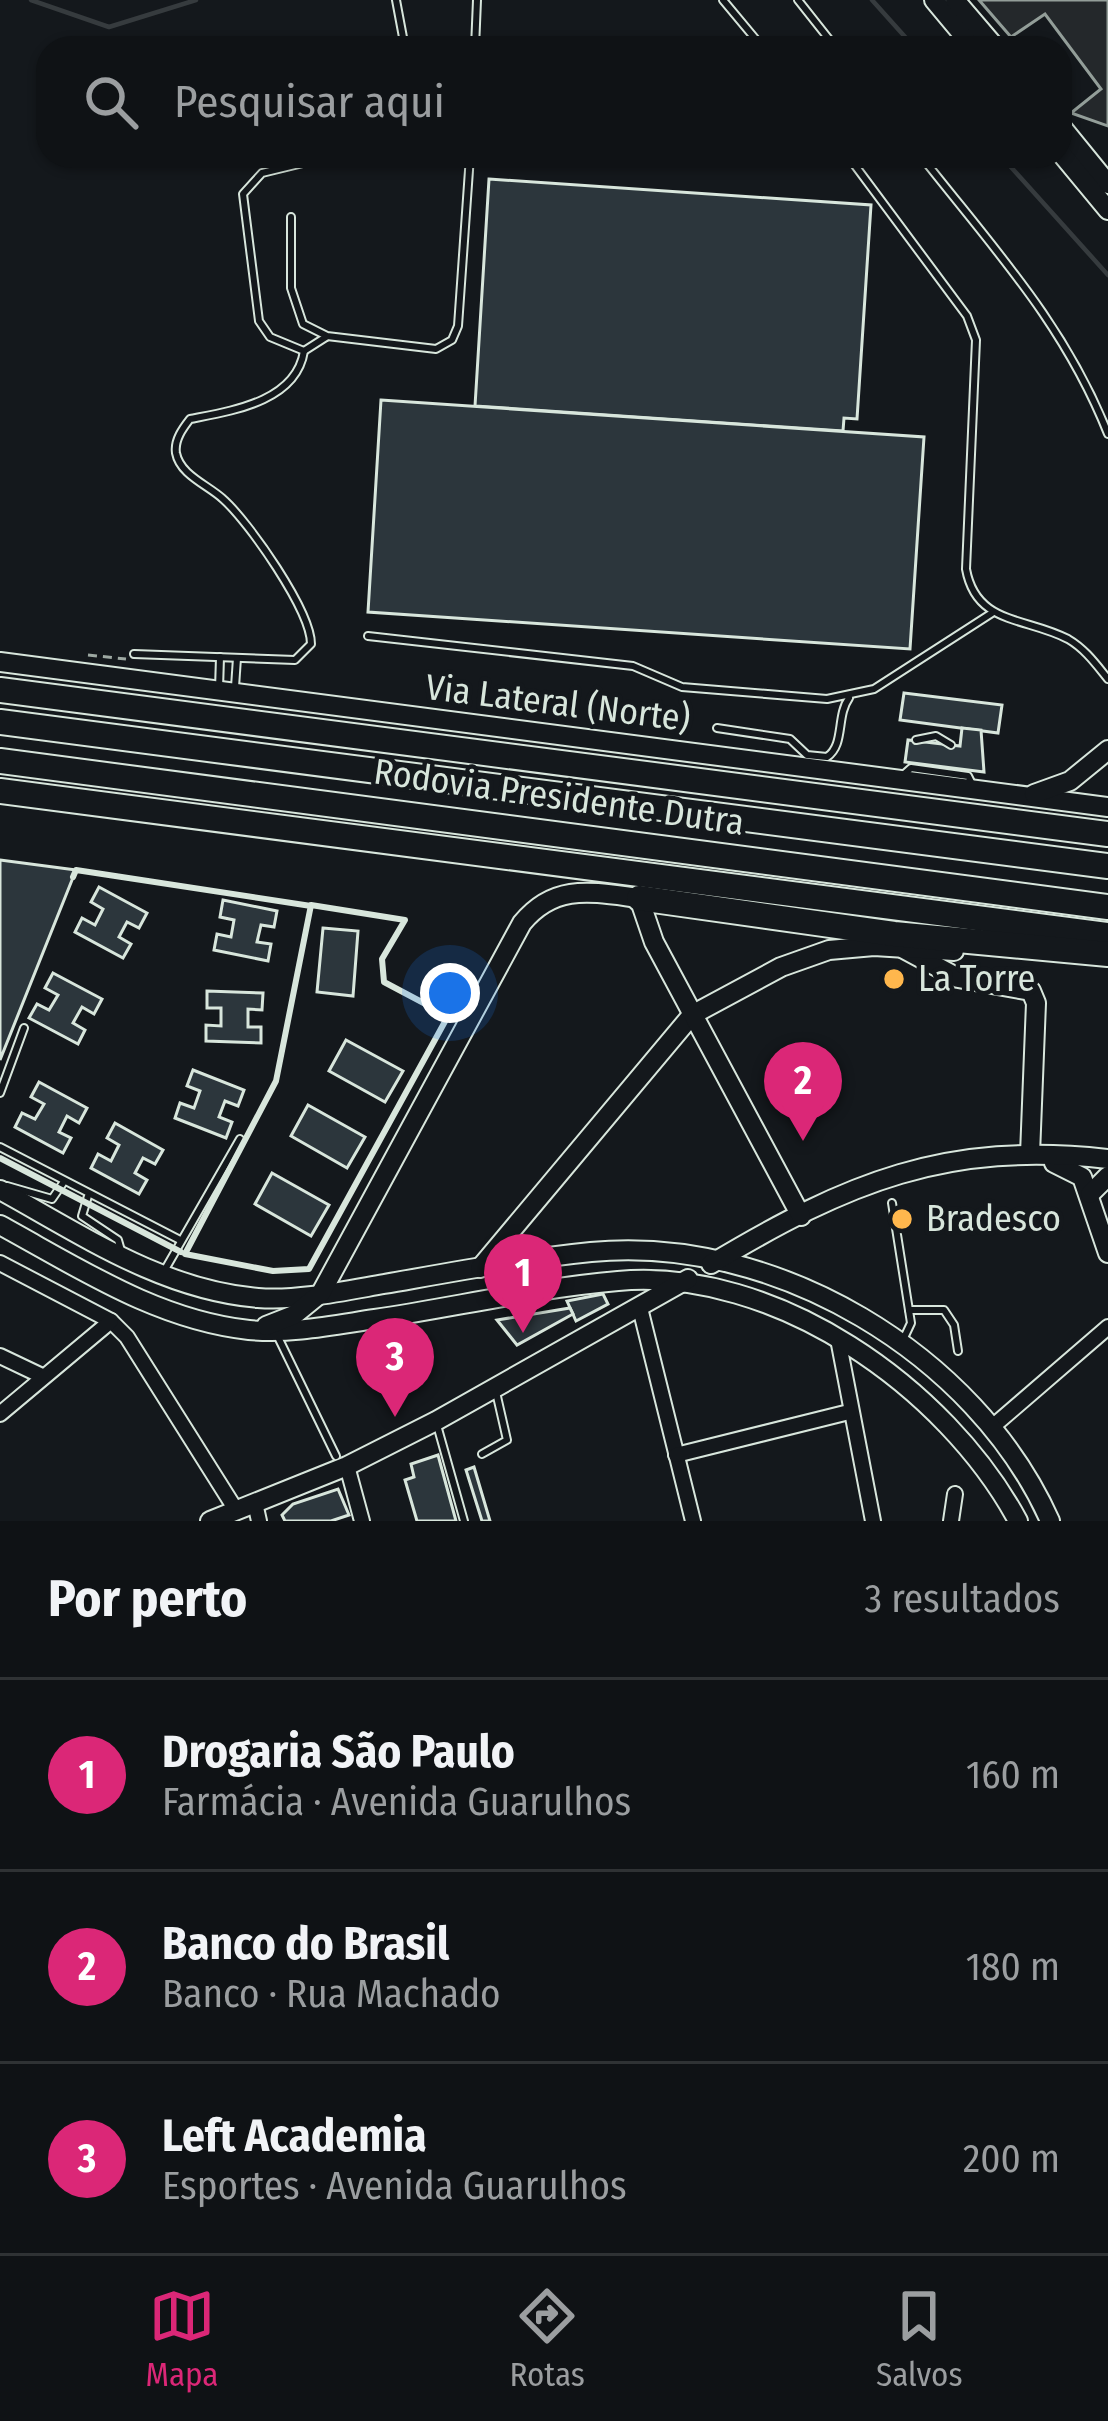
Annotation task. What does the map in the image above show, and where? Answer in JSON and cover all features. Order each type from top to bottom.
[{"type":"highway","name":"Rodovia Presidente Dutra","points":[[0,690],[1108,834]]},
{"type":"highway","name":"Rodovia Presidente Dutra","points":[[0,722],[1108,866]]},
{"type":"highway","name":"Rodovia Presidente Dutra","points":[[0,761],[1108,907]]},
{"type":"highway","points":[[0,774],[92,782],[113,776]]},
{"type":"highway","name":"Rodovia Presidente Dutra","points":[[0,791],[1108,935]]},
{"type":"highway","points":[[855,799],[910,822],[1108,853]]},
{"type":"highway","points":[[639,898],[894,934],[1108,954]]},
{"type":"main road","points":[[934,0],[964,36]]},
{"type":"main road","points":[[955,0],[985,36]]},
{"type":"main road","points":[[1072,144],[1107,199]]},
{"type":"main road","points":[[1072,164],[1107,199]]},
{"type":"main road","name":"Via Lateral (Norte)","points":[[0,662],[907,770],[1017,796],[1108,807]]},
{"type":"main road","points":[[1017,796],[1070,781],[1108,750]]},
{"type":"main road","points":[[249,1330],[293,1315],[321,1294],[535,908],[572,891],[639,898],[646,924],[692,1015],[801,1216]]},
{"type":"main road","points":[[480,1268],[692,1015],[805,957],[850,946],[900,947],[1108,966]]},
{"type":"main road","points":[[900,947],[958,978],[1031,991],[1036,1003],[1030,1154]]},
{"type":"main road","points":[[1009,1154],[1072,1168],[1090,1194],[1108,1253]]},
{"type":"main road","points":[[210,1521],[250,1511],[341,1461],[436,1421],[801,1216],[916,1166],[1009,1154],[1108,1159]]},
{"type":"main road","points":[[1090,1194],[1108,1176]]},
{"type":"main road","points":[[0,1189],[161,1276],[263,1299],[558,1256],[646,1251],[729,1258],[835,1305],[900,1342],[952,1385],[992,1428],[1050,1521]]},
{"type":"main road","points":[[0,1225],[161,1309],[249,1330],[276,1332],[646,1279],[683,1282],[731,1295],[866,1352],[964,1442],[1018,1521]]},
{"type":"main road","points":[[340,1253],[347,1270],[365,1287]]},
{"type":"main road","points":[[558,1256],[581,1271],[574,1288]]},
{"type":"main road","points":[[729,1258],[731,1295]]},
{"type":"main road","points":[[797,1320],[812,1306],[835,1305]]},
{"type":"street","points":[[0,1263],[111,1321],[142,1357],[250,1511]]},
{"type":"street","points":[[640,1309],[693,1521]]},
{"type":"street","points":[[0,1414],[111,1321]]},
{"type":"street","points":[[992,1428],[1108,1327]]},
{"type":"street","points":[[838,1339],[873,1521]]},
{"type":"street","points":[[847,1373],[866,1352]]},
{"type":"street","points":[[0,1356],[42,1376]]},
{"type":"street","points":[[676,1455],[849,1412]]},
{"type":"street","points":[[341,1461],[362,1521]]},
{"type":"street","points":[[951,1521],[956,1494]]},
{"type":"lane","points":[[396,0],[402,36]]},
{"type":"lane","points":[[476,36],[477,0]]},
{"type":"lane","points":[[722,0],[753,36]]},
{"type":"lane","points":[[798,0],[826,36]]},
{"type":"lane","points":[[283,168],[262,173],[242,194],[259,321],[270,337],[304,351]]},
{"type":"lane","points":[[291,217],[296,308],[303,324],[327,336],[429,350],[452,340],[458,326],[469,168]]},
{"type":"lane","points":[[857,168],[971,325],[977,350],[966,569],[974,596],[992,614],[1072,642],[1108,679]]},
{"type":"lane","points":[[930,168],[1060,332],[1083,370],[1108,434]]},
{"type":"lane","points":[[134,654],[295,660],[308,651],[312,636],[302,609],[226,501],[186,472],[176,453],[180,432],[190,418],[248,407],[273,394],[297,371],[304,351],[327,336]]},
{"type":"lane","points":[[368,636],[633,666],[682,688],[849,698],[890,680],[992,614]]},
{"type":"lane","points":[[220,658],[226,690]]},
{"type":"lane","points":[[226,690],[237,658]]},
{"type":"lane","points":[[717,728],[790,739],[810,757],[827,757],[836,748],[841,713],[849,698]]},
{"type":"lane","points":[[916,740],[936,736],[951,745]]},
{"type":"lane","points":[[960,769],[971,784]]},
{"type":"lane","points":[[0,1093],[25,1028]]},
{"type":"lane","points":[[161,1276],[240,1139]]},
{"type":"lane","points":[[0,1147],[180,1240]]},
{"type":"lane","points":[[0,1189],[23,1187],[52,1199],[63,1183]]},
{"type":"lane","points":[[88,1196],[82,1216],[118,1240],[122,1258]]},
{"type":"lane","points":[[892,1203],[909,1310],[910,1331],[900,1342]]},
{"type":"lane","points":[[909,1310],[944,1310],[954,1325],[958,1351]]},
{"type":"lane","points":[[276,1332],[341,1461]]},
{"type":"lane","points":[[482,1454],[507,1440],[495,1389]]},
{"type":"lane","points":[[436,1421],[464,1521]]},
{"type":"shaded area","points":[[979,0],[1108,0],[1108,126],[1072,113],[1101,89],[1072,50],[1072,36],[1061,36],[1045,14],[1010,36]]},
{"type":"building","points":[[489,179],[871,205],[857,419],[844,418],[843,431],[475,406]]},
{"type":"building","points":[[381,400],[924,437],[910,649],[368,612]]},
{"type":"building","points":[[904,693],[1002,705],[998,733],[900,720]]},
{"type":"building","points":[[962,728],[981,730],[984,772],[905,762],[908,740],[960,746]]},
{"type":"building","points":[[0,860],[76,870],[0,1060]]},
{"type":"building","points":[[99,887],[147,913],[139,928],[127,922],[119,937],[131,944],[123,958],[75,932],[82,918],[95,925],[103,909],[91,902]]},
{"type":"building","points":[[223,900],[277,911],[274,927],[261,925],[257,942],[271,944],[268,961],[214,950],[217,934],[231,937],[234,920],[220,917]]},
{"type":"building","points":[[323,928],[358,931],[353,996],[317,992]]},
{"type":"building","points":[[53,973],[102,999],[94,1014],[82,1007],[73,1023],[85,1030],[78,1044],[29,1018],[37,1004],[49,1010],[58,995],[45,988]]},
{"type":"building","points":[[207,991],[263,993],[262,1010],[248,1009],[248,1027],[261,1027],[261,1043],[206,1041],[206,1025],[221,1026],[221,1008],[207,1008]]},
{"type":"building","points":[[346,1040],[403,1071],[385,1102],[329,1071]]},
{"type":"building","points":[[193,1070],[244,1090],[238,1106],[225,1101],[219,1117],[232,1122],[226,1138],[175,1118],[180,1103],[194,1108],[200,1091],[187,1086]]},
{"type":"building","points":[[39,1082],[87,1108],[79,1123],[67,1116],[59,1132],[71,1138],[63,1153],[15,1127],[22,1113],[35,1119],[44,1104],[31,1097]]},
{"type":"building","points":[[308,1105],[365,1137],[347,1168],[291,1136]]},
{"type":"building","points":[[115,1123],[163,1150],[155,1164],[143,1158],[135,1173],[147,1180],[139,1194],[91,1168],[98,1154],[111,1161],[119,1145],[107,1138]]},
{"type":"building","points":[[272,1173],[329,1205],[311,1236],[255,1204]]},
{"type":"building","points":[[603,1294],[608,1304],[576,1321],[567,1301]]},
{"type":"building","points":[[570,1308],[573,1314],[517,1345],[497,1320]]},
{"type":"building","points":[[438,1455],[456,1521],[417,1521],[405,1480],[414,1477],[411,1464]]},
{"type":"building","points":[[474,1467],[490,1521],[482,1521],[466,1470]]},
{"type":"building","points":[[338,1489],[349,1515],[331,1521],[285,1521],[282,1515],[293,1504]]},
{"type":"waterway","points":[[31,0],[109,27],[196,0]]},
{"type":"waterway","points":[[872,0],[904,36]]},
{"type":"waterway","points":[[1012,168],[1108,275]]},
{"type":"wall","points":[[73,877],[76,870],[311,906]]},
{"type":"wall","points":[[311,905],[405,920],[382,959],[384,982],[448,1016],[309,1269],[273,1271],[185,1254],[276,1081],[311,905]]},
{"type":"wall","points":[[0,1158],[181,1252]]},
{"type":"place","name":"La Torre","points":[[894,979]]},
{"type":"place","name":"Banco do Brasil","points":[[803,1141]]},
{"type":"place","name":"Bradesco","points":[[902,1219]]},
{"type":"place","name":"Drogaria São Paulo","points":[[523,1333]]},
{"type":"place","name":"Left Academia","points":[[395,1417]]}]
